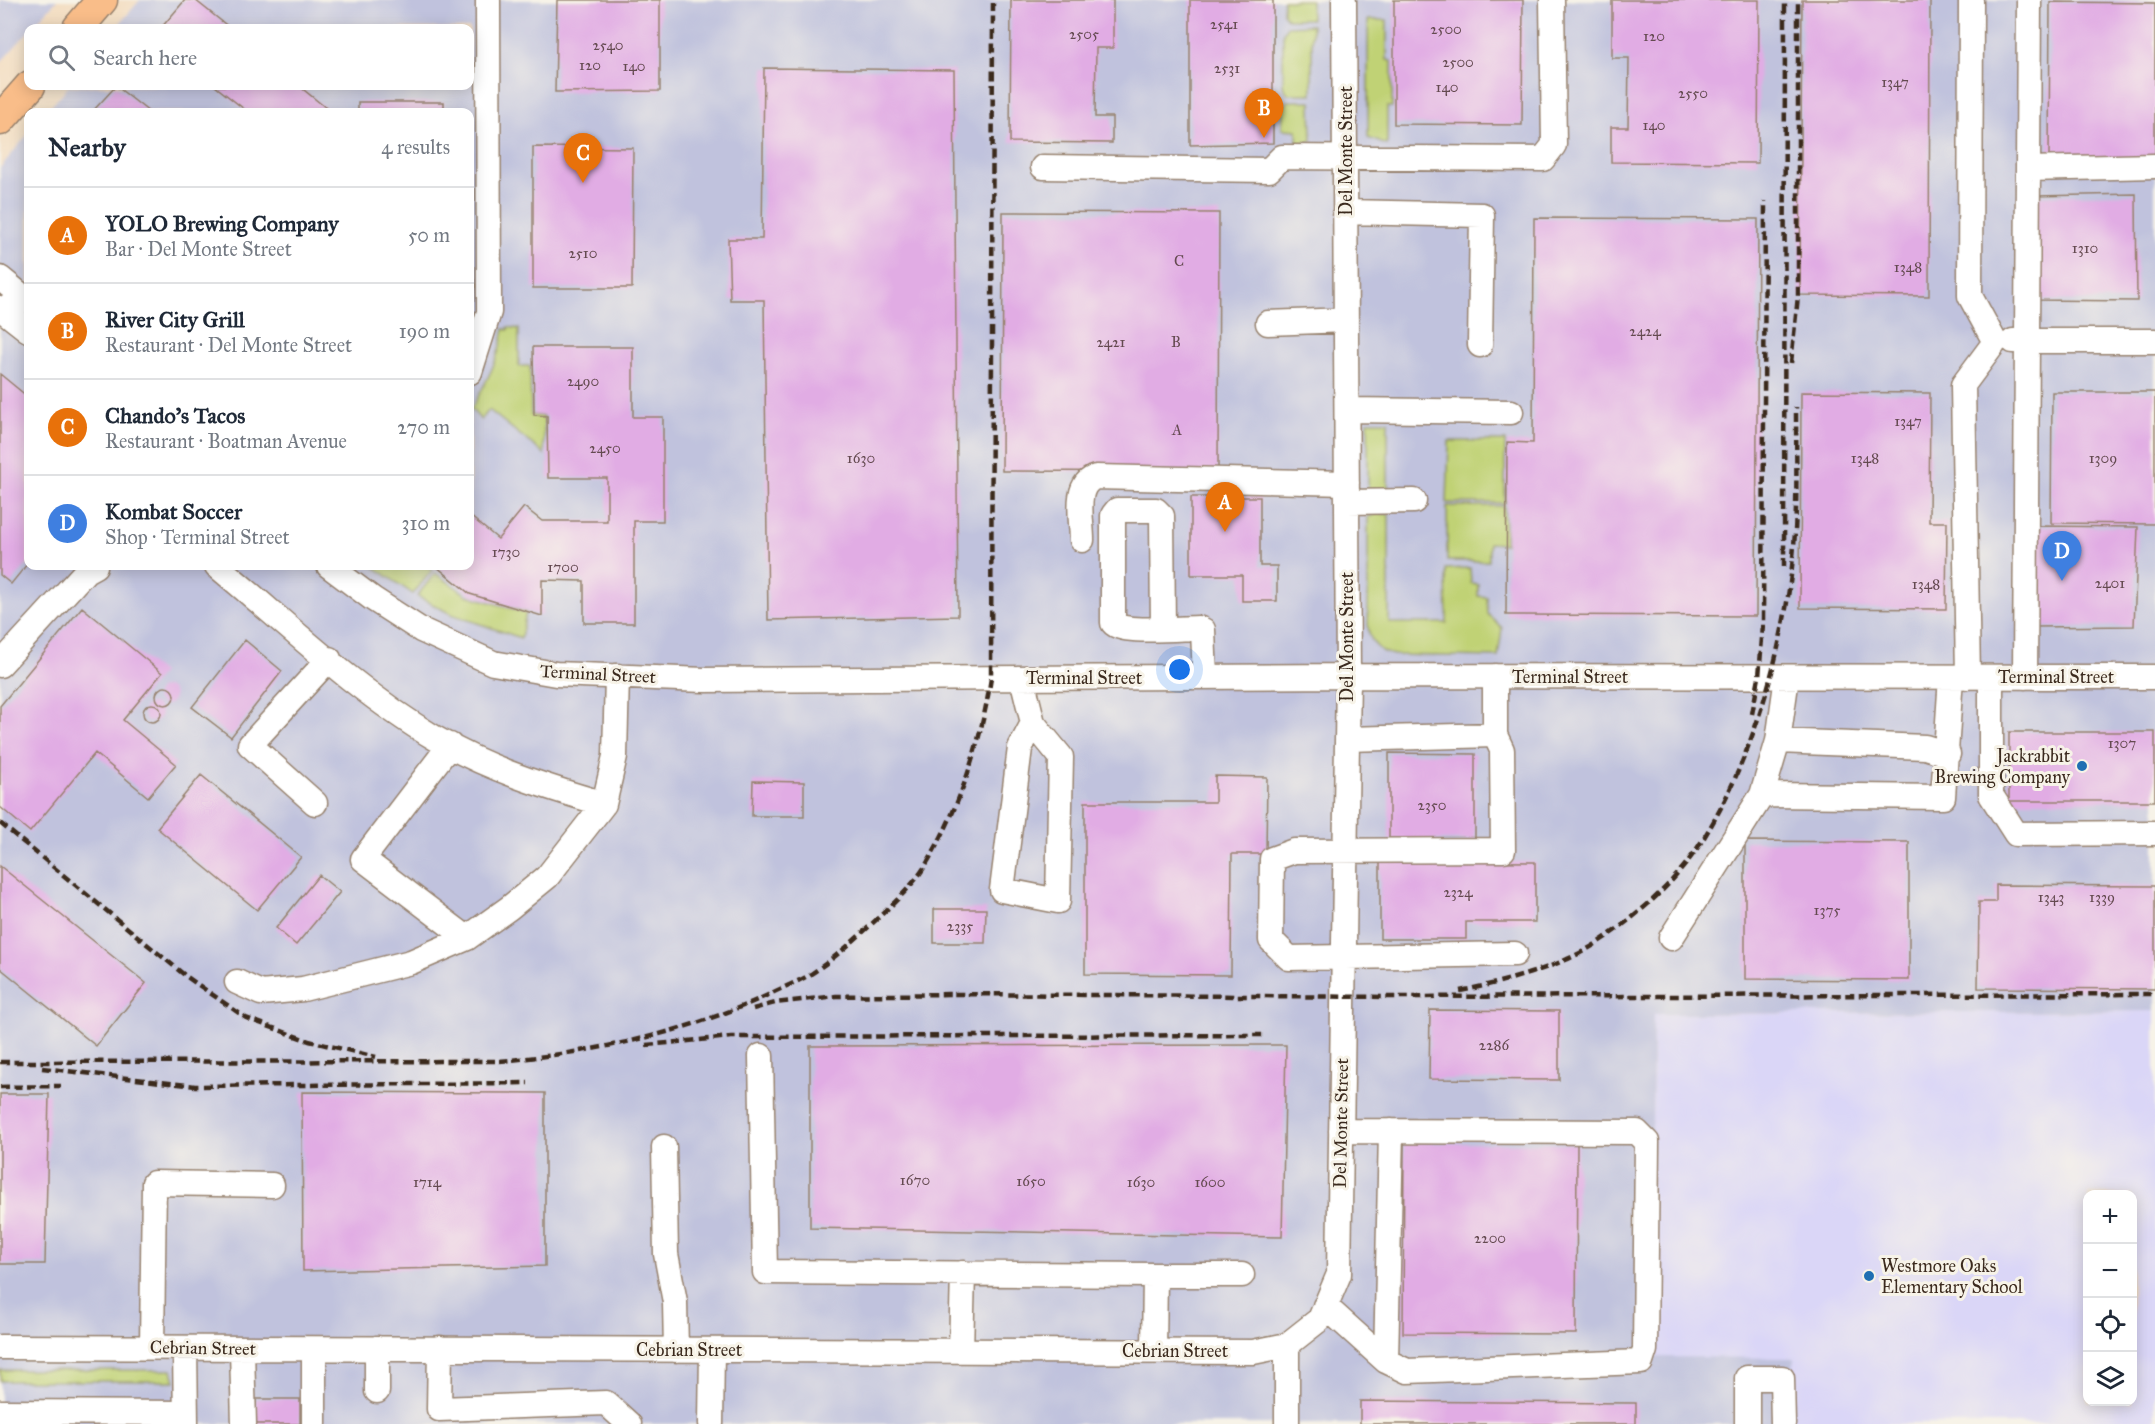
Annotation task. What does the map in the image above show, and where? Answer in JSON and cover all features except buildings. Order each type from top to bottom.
[{"type":"main road","points":[[81,24],[102,0]]},
{"type":"main road","points":[[0,120],[26,90]]},
{"type":"street","points":[[474,359],[489,312],[488,0]]},
{"type":"street","name":"Del Monte Street","points":[[1339,1274],[1348,676],[1344,0]]},
{"type":"street","points":[[1043,167],[1269,170],[1282,157],[1543,159],[1554,145],[1552,0]]},
{"type":"street","points":[[1971,0],[1970,296],[1995,342]]},
{"type":"street","points":[[2025,677],[2025,385],[2028,341],[2030,169],[2029,0]]},
{"type":"street","points":[[2030,169],[2155,166]]},
{"type":"street","points":[[1346,212],[1482,214],[1480,345]]},
{"type":"street","points":[[0,278],[24,298]]},
{"type":"street","points":[[0,308],[24,327]]},
{"type":"street","points":[[1268,322],[1346,320]]},
{"type":"street","points":[[1995,342],[2155,341]]},
{"type":"street","points":[[1995,342],[1963,385],[1970,677],[1991,795],[2016,834],[2155,833]]},
{"type":"street","points":[[1347,410],[1511,412]]},
{"type":"street","points":[[1082,540],[1082,489],[1088,479],[1096,477],[1347,493],[1414,501]]},
{"type":"street","points":[[1163,629],[1162,516],[1156,510],[1117,510],[1113,515],[1113,623],[1121,629],[1203,630],[1205,677]]},
{"type":"street","points":[[0,664],[88,570]]},
{"type":"street","points":[[222,570],[370,693],[435,738],[523,780],[604,804]]},
{"type":"street","name":"Terminal Street","points":[[334,570],[373,599],[421,630],[493,663],[556,674],[704,680],[1348,676],[2155,677]]},
{"type":"street","points":[[315,803],[250,745],[329,659]]},
{"type":"street","points":[[237,982],[261,993],[303,989],[411,962],[467,938],[509,908],[547,877],[604,804],[615,756],[617,676]]},
{"type":"street","points":[[1495,676],[1495,735],[1502,750],[1503,850],[1294,851],[1272,859],[1271,940],[1289,958],[1343,959],[1515,954]]},
{"type":"street","points":[[1671,938],[1762,795],[1778,741],[1787,677]]},
{"type":"street","points":[[1762,795],[1943,797],[1948,753],[1970,677]]},
{"type":"street","points":[[1022,678],[1033,723],[1061,757],[1058,901],[1002,890],[1020,748],[1033,723]]},
{"type":"street","points":[[1347,739],[1495,735]]},
{"type":"street","points":[[1778,741],[1925,747],[1948,753]]},
{"type":"street","points":[[450,745],[363,859],[467,938]]},
{"type":"street","points":[[761,1056],[765,1272],[1242,1275]]},
{"type":"street","points":[[1325,1306],[1386,1361],[1407,1371],[1641,1362],[1645,1350],[1647,1142],[1637,1132],[1341,1131]]},
{"type":"street","points":[[1386,1361],[1391,1131]]},
{"type":"street","points":[[664,1147],[666,1254],[675,1302],[676,1350]]},
{"type":"street","points":[[152,1347],[154,1183],[272,1185]]},
{"type":"street","points":[[961,1351],[963,1274]]},
{"type":"street","name":"Cebrian Street","points":[[0,1347],[152,1347],[242,1350],[440,1348],[1253,1352],[1287,1345],[1320,1319],[1339,1274]]},
{"type":"street","points":[[1154,1351],[1155,1275]]},
{"type":"street","points":[[1287,1345],[1287,1424]]},
{"type":"street","points":[[0,1412],[186,1418],[185,1348]]},
{"type":"street","points":[[377,1348],[377,1391]]},
{"type":"street","points":[[440,1348],[438,1409],[606,1403],[629,1424]]},
{"type":"street","points":[[314,1349],[314,1424]]},
{"type":"street","points":[[242,1350],[244,1424]]},
{"type":"street","points":[[711,1424],[712,1350]]},
{"type":"street","points":[[1747,1424],[1747,1378],[1782,1378],[1783,1424]]},
{"type":"shaded area","points":[[0,0],[57,0],[35,24],[24,24],[24,36],[0,63]]},
{"type":"shaded area","points":[[140,0],[2155,0],[2155,1011],[1653,1014],[1650,1357],[1794,1358],[1793,1424],[0,1424],[0,168],[24,139],[24,570],[474,570],[474,108],[50,108],[65,90],[474,90],[474,24],[119,24]]},
{"type":"shaded area","name":"Westmore Oaks Elementary School","points":[[2155,1011],[2155,1424],[1794,1424],[1650,1357],[1653,1014]]},
{"type":"green space","points":[[1283,0],[1311,0],[1311,19],[1288,19],[1283,13]]},
{"type":"green space","points":[[1368,20],[1387,20],[1387,60],[1392,61],[1392,107],[1387,107],[1387,145],[1368,138]]},
{"type":"green space","points":[[1312,25],[1312,94],[1288,94],[1283,86],[1283,33],[1287,26]]},
{"type":"green space","points":[[1288,101],[1311,101],[1312,141],[1297,144],[1297,130],[1282,129],[1283,108]]},
{"type":"green space","points":[[508,327],[519,329],[519,366],[530,366],[531,415],[544,417],[544,454],[489,410],[481,420],[474,412],[474,404],[491,370],[504,329],[508,330]]},
{"type":"green space","points":[[1368,421],[1388,421],[1388,491],[1368,489]]},
{"type":"green space","points":[[1449,441],[1505,441],[1505,503],[1447,503]]},
{"type":"green space","points":[[1447,506],[1504,506],[1505,544],[1489,543],[1489,561],[1447,561]]},
{"type":"green space","points":[[1373,514],[1389,514],[1389,623],[1447,623],[1446,569],[1470,568],[1471,583],[1478,584],[1478,596],[1487,597],[1488,614],[1502,628],[1498,657],[1394,655],[1378,648],[1370,635],[1368,623],[1368,516],[1373,516]]},
{"type":"green space","points":[[379,570],[432,570],[413,594]]},
{"type":"green space","points":[[435,573],[467,595],[526,613],[521,638],[451,614],[417,596]]},
{"type":"green space","points":[[0,1370],[172,1370],[175,1381],[0,1381]]},
{"type":"railway","points":[[0,1062],[499,1061],[603,1047],[638,1040],[705,1020],[801,980],[845,948],[905,892],[918,877],[940,840],[960,795],[982,726],[991,678],[993,0]]},
{"type":"railway","points":[[1784,567],[1785,0]]},
{"type":"railway","points":[[1791,363],[1798,296],[1798,0]]},
{"type":"railway","points":[[1752,714],[1759,677],[1763,625],[1765,201]]},
{"type":"railway","points":[[1460,991],[1551,966],[1569,959],[1600,941],[1641,910],[1666,887],[1688,861],[1717,816],[1749,745],[1762,708],[1782,631],[1795,538],[1796,407]]},
{"type":"railway","points":[[0,823],[187,977],[246,1018],[309,1041],[376,1057]]},
{"type":"railway","points":[[753,1009],[775,1003],[836,996],[948,994],[1397,997],[2155,994]]},
{"type":"railway","points":[[646,1045],[731,1037],[1264,1035]]},
{"type":"railway","points":[[42,1068],[195,1086],[528,1083]]},
{"type":"railway","points":[[0,1087],[61,1086]]},
{"type":"place","name":"River City Grill","points":[[1264,138]]},
{"type":"place","name":"Chando's Tacos","points":[[583,183]]},
{"type":"place","name":"YOLO Brewing Company","points":[[1225,532]]},
{"type":"place","name":"Kombat Soccer","points":[[2062,581]]},
{"type":"place","name":"Jackrabbit Brewing Company","points":[[2082,766]]},
{"type":"place","name":"Westmore Oaks Elementary School","points":[[1869,1276]]}]
